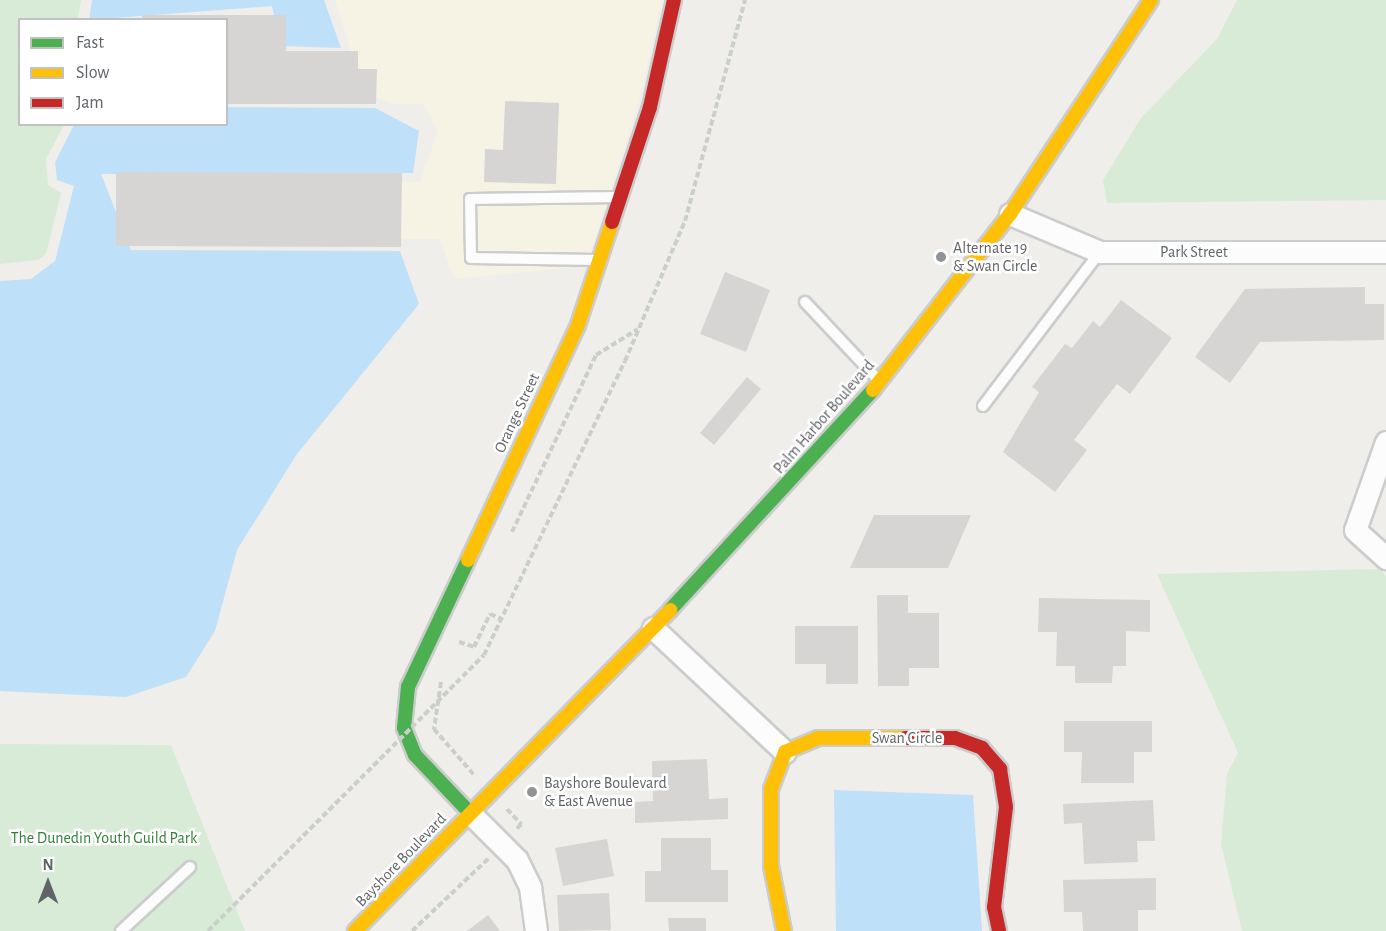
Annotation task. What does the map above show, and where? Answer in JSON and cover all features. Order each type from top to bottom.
[{"type":"street","name":"Orange Street","points":[[470,813],[415,755],[404,728],[408,687],[578,325],[650,107],[674,0]]},
{"type":"street","name":"Palm Harbor Boulevard","points":[[470,813],[653,628],[880,382],[1010,214],[1151,0]]},
{"type":"street","name":"Park Street","points":[[1010,214],[1100,252],[1386,252]]},
{"type":"street","points":[[1386,442],[1355,530],[1386,558]]},
{"type":"street","points":[[653,628],[785,752],[771,789],[771,866],[784,931]]},
{"type":"street","name":"Swan Circle","points":[[785,752],[818,738],[955,738],[982,748],[1000,769],[1006,807],[994,907],[999,931]]},
{"type":"street","points":[[470,813],[502,845],[530,887],[536,931]]},
{"type":"street","name":"Bayshore Boulevard","points":[[355,931],[470,813]]},
{"type":"lane","points":[[601,260],[471,258],[470,199],[621,197]]},
{"type":"lane","points":[[983,406],[1100,252]]},
{"type":"lane","points":[[805,302],[880,382]]},
{"type":"lane","points":[[121,931],[190,867]]},
{"type":"path","points":[[208,931],[484,656],[625,361],[685,221],[745,0]]},
{"type":"path","points":[[506,544],[596,355],[638,329]]},
{"type":"path","points":[[455,652],[460,641],[474,647],[490,614],[502,619]]},
{"type":"path","points":[[412,931],[521,824],[434,729],[446,671]]},
{"type":"shaded area","points":[[335,0],[662,0],[639,103],[586,266],[454,279],[440,239],[137,239],[130,186],[420,182],[438,131],[423,104],[392,104],[274,55],[351,51]]},
{"type":"green space","points":[[0,0],[81,0],[78,18],[18,18],[18,126],[63,126],[46,159],[48,185],[61,193],[46,254],[38,260],[0,264]]},
{"type":"green space","points":[[1237,0],[1386,0],[1386,200],[1107,203],[1103,180],[1141,118],[1217,39]]},
{"type":"green space","points":[[1379,569],[1386,576],[1386,931],[1242,931],[1221,844],[1227,774],[1238,753],[1157,574]]},
{"type":"green space","name":"The Dunedin Youth Guild Park","points":[[0,744],[171,745],[245,931],[0,931]]},
{"type":"water","points":[[92,0],[324,0],[341,48],[281,46],[272,6],[89,18]]},
{"type":"water","points":[[228,107],[375,108],[419,131],[413,173],[101,174],[131,250],[400,251],[419,304],[297,454],[237,550],[215,631],[186,677],[126,697],[0,691],[0,281],[31,279],[55,261],[74,186],[57,180],[55,162],[73,126],[228,126]]},
{"type":"water","points":[[834,790],[973,795],[982,931],[836,931]]},
{"type":"building","points":[[142,15],[286,15],[286,51],[358,51],[358,69],[377,69],[376,104],[228,104],[228,18],[142,18]]},
{"type":"building","points":[[505,101],[559,103],[556,184],[484,182],[485,149],[503,150]]},
{"type":"building","points":[[116,172],[402,173],[401,247],[116,246]]},
{"type":"building","points":[[725,272],[770,290],[746,352],[700,334]]},
{"type":"building","points":[[1365,287],[1365,304],[1384,304],[1384,340],[1260,342],[1230,383],[1195,357],[1245,289]]},
{"type":"building","points":[[1121,300],[1172,338],[1130,394],[1117,384],[1074,440],[1087,450],[1055,492],[1003,452],[1039,392],[1032,387],[1065,344],[1072,348],[1093,321],[1100,327]]},
{"type":"building","points":[[747,377],[761,389],[714,445],[700,433]]},
{"type":"building","points":[[874,515],[971,515],[948,568],[850,568]]},
{"type":"building","points":[[877,595],[908,595],[908,613],[939,613],[939,668],[909,668],[909,686],[878,686]]},
{"type":"building","points":[[1039,598],[1150,600],[1150,632],[1126,631],[1126,666],[1113,666],[1112,683],[1075,683],[1075,666],[1056,666],[1057,632],[1038,632]]},
{"type":"building","points":[[795,626],[858,626],[858,684],[826,684],[826,664],[795,664]]},
{"type":"building","points":[[1064,721],[1152,721],[1152,752],[1134,752],[1134,783],[1081,783],[1082,752],[1064,752]]},
{"type":"building","points":[[707,759],[709,799],[728,798],[728,819],[635,823],[635,802],[653,801],[652,761]]},
{"type":"building","points":[[1153,800],[1155,841],[1137,841],[1138,862],[1084,864],[1082,823],[1064,824],[1063,804]]},
{"type":"building","points":[[661,838],[711,838],[711,870],[728,870],[728,902],[645,902],[645,871],[661,871]]},
{"type":"building","points":[[607,839],[614,876],[563,886],[555,848]]},
{"type":"building","points":[[1156,878],[1156,910],[1138,910],[1138,931],[1083,931],[1082,912],[1064,912],[1063,880]]},
{"type":"building","points":[[609,893],[611,930],[559,931],[557,895]]},
{"type":"building","points":[[488,915],[500,931],[467,931]]},
{"type":"building","points":[[668,918],[706,918],[706,931],[669,931]]},
{"type":"traffic: fast","points":[[670,610],[873,390]]},
{"type":"traffic: fast","points":[[468,560],[408,687],[404,728],[415,755],[470,813]]},
{"type":"traffic: slow","points":[[873,390],[1010,214],[1151,0]]},
{"type":"traffic: slow","points":[[468,560],[578,325],[612,222]]},
{"type":"traffic: slow","points":[[355,931],[670,610]]},
{"type":"traffic: slow","points":[[784,931],[771,866],[771,789],[785,752],[818,738],[905,738]]},
{"type":"traffic: jam","points":[[612,222],[650,107],[674,0]]},
{"type":"traffic: jam","points":[[905,738],[955,738],[982,748],[1000,769],[1006,807],[994,907],[999,931]]},
{"type":"place","name":"Alternate 19 & Swan Circle","points":[[941,257]]},
{"type":"place","name":"Bayshore Boulevard & East Avenue","points":[[532,792]]}]
